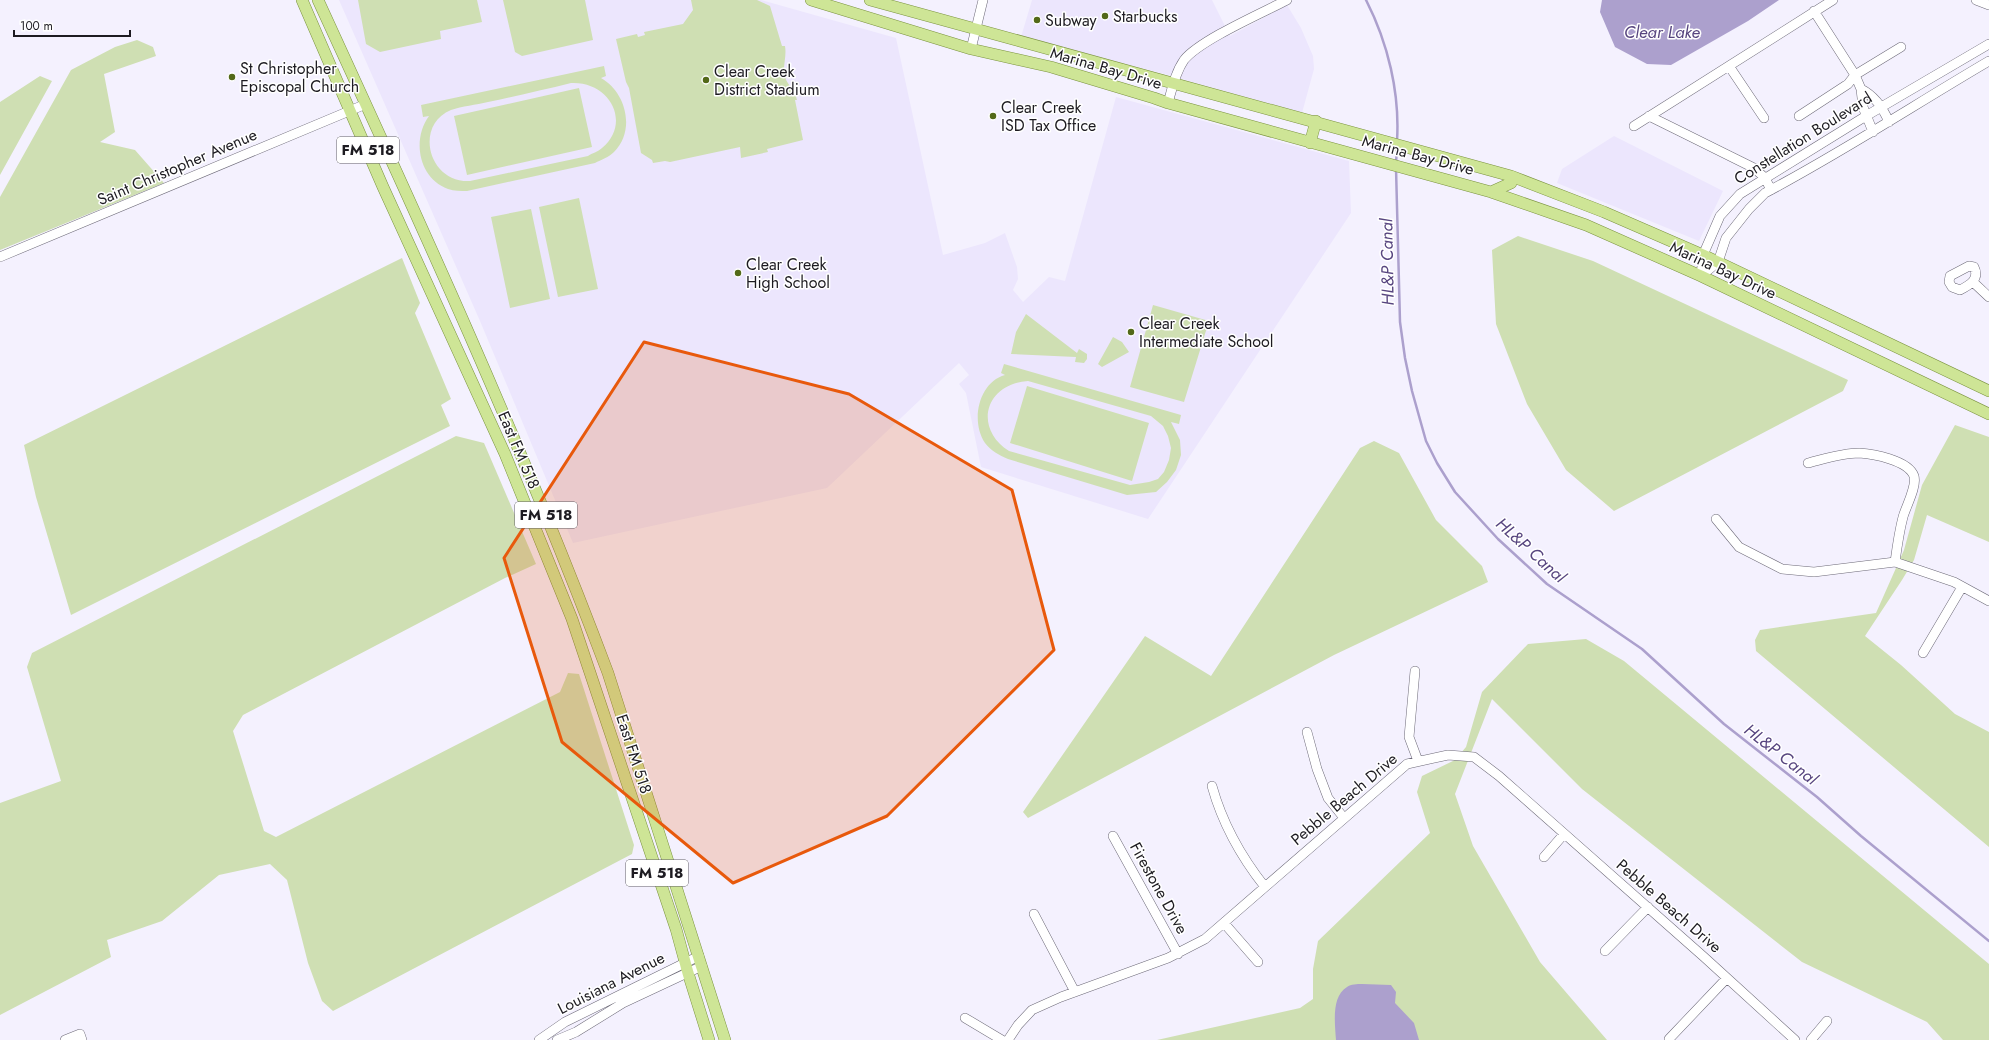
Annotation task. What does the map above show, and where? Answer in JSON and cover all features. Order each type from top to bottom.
[{"type":"main road","name":"East FM 518","points":[[302,0],[383,187],[505,454],[572,619],[676,929],[709,1040]]},
{"type":"main road","name":"East FM 518","points":[[318,0],[470,338],[554,533],[608,673],[725,1040]]},
{"type":"main road","name":"Marina Bay Drive","points":[[811,0],[971,49],[1051,67],[1168,103],[1310,143],[1419,171],[1491,192],[1586,225],[1701,276],[1989,414]]},
{"type":"main road","name":"Marina Bay Drive","points":[[870,0],[1059,51],[1173,84],[1316,121],[1511,176],[1604,212],[1703,255],[1989,391]]},
{"type":"main road","points":[[886,22],[890,6]]},
{"type":"main road","points":[[1051,67],[1059,51]]},
{"type":"main road","points":[[1093,80],[1097,63]]},
{"type":"main road","points":[[1310,143],[1316,121]]},
{"type":"main road","points":[[1491,192],[1511,183],[1511,176]]},
{"type":"main road","points":[[383,187],[399,178]]},
{"type":"main road","points":[[456,347],[470,338]]},
{"type":"main road","points":[[505,454],[519,449]]},
{"type":"main road","points":[[539,538],[554,533]]},
{"type":"main road","points":[[592,678],[608,673]]},
{"type":"main road","points":[[638,817],[653,812]]},
{"type":"street","points":[[971,49],[983,0]]},
{"type":"street","points":[[1168,103],[1177,71],[1190,54],[1274,3],[1287,0]]},
{"type":"street","points":[[1634,126],[1833,0]]},
{"type":"street","points":[[1976,0],[1989,5]]},
{"type":"street","points":[[1814,12],[1855,75],[1861,88],[1860,97],[1873,132]]},
{"type":"street","name":"Constellation Boulevard","points":[[1701,276],[1703,255],[1720,216],[1740,194],[1866,116],[1989,44]]},
{"type":"street","points":[[1799,116],[1848,84],[1855,75],[1900,47]]},
{"type":"street","name":"Constellation Boulevard","points":[[1718,262],[1726,238],[1748,209],[1765,193],[1873,132],[1989,61]]},
{"type":"street","points":[[1729,66],[1764,118]]},
{"type":"street","points":[[1861,88],[1869,93],[1882,107],[1889,122]]},
{"type":"street","name":"Saint Christopher Avenue","points":[[0,257],[366,104]]},
{"type":"street","points":[[1649,116],[1754,168],[1764,178],[1772,190]]},
{"type":"street","points":[[1701,276],[1718,262]]},
{"type":"street","points":[[1973,282],[1989,297]]},
{"type":"street","points":[[1808,463],[1832,456],[1858,453],[1896,461],[1908,467],[1914,476],[1914,485],[1903,517],[1895,562]]},
{"type":"street","points":[[1716,519],[1739,546],[1782,569],[1814,572],[1895,562],[1962,586],[1989,601]]},
{"type":"street","points":[[1922,653],[1962,586]]},
{"type":"street","points":[[1415,671],[1409,737],[1418,761]]},
{"type":"street","points":[[1307,732],[1317,770],[1328,798],[1344,818]]},
{"type":"street","name":"Pebble Beach Drive","points":[[1008,1040],[1018,1025],[1032,1010],[1075,992],[1178,954],[1205,938],[1407,764],[1448,755],[1474,757],[1648,907],[1795,1040]]},
{"type":"street","points":[[1212,786],[1217,804],[1249,867],[1265,887]]},
{"type":"street","points":[[1544,856],[1564,834]]},
{"type":"street","name":"Firestone Drive","points":[[1113,836],[1178,954]]},
{"type":"street","points":[[1605,951],[1648,907]]},
{"type":"street","points":[[1034,914],[1075,992]]},
{"type":"street","points":[[1224,923],[1258,962]]},
{"type":"street","name":"Louisiana Avenue","points":[[539,1040],[565,1022],[700,961]]},
{"type":"street","name":"Louisiana Avenue","points":[[557,1040],[576,1032],[623,1003],[687,967]]},
{"type":"street","points":[[1669,1039],[1727,978]]},
{"type":"street","points":[[964,1018],[1002,1040]]},
{"type":"street","points":[[1811,1040],[1827,1021]]},
{"type":"street","points":[[65,1040],[81,1037]]},
{"type":"highlighted area","points":[[644,342],[849,394],[1012,490],[1054,650],[887,816],[733,883],[562,742],[504,558]]},
{"type":"shaded area","name":"Clear Creek High School","points":[[339,0],[761,0],[896,38],[943,255],[985,243],[1005,233],[1017,267],[1018,279],[1013,290],[1023,302],[1049,277],[1065,281],[1116,97],[1349,161],[1351,213],[1148,519],[981,467],[966,393],[959,384],[969,375],[959,363],[827,488],[573,543],[480,321]]},
{"type":"shaded area","points":[[1032,0],[1212,0],[1230,36],[1287,5],[1301,28],[1313,56],[1314,69],[1302,113],[1161,73],[1021,37]]},
{"type":"shaded area","points":[[1614,136],[1723,191],[1699,241],[1557,183],[1562,169]]},
{"type":"green space","points":[[358,0],[477,0],[482,22],[440,31],[441,39],[380,52],[366,44]]},
{"type":"green space","points":[[503,0],[585,0],[593,40],[522,56],[515,52]]},
{"type":"green space","name":"Clear Creek District Stadium","points":[[691,0],[757,0],[770,6],[782,46],[785,46],[784,73],[786,80],[797,100],[795,100],[803,140],[767,149],[768,152],[741,158],[740,147],[670,162],[665,161],[653,163],[652,160],[641,153],[629,88],[626,82],[616,39],[637,34],[638,37],[645,35],[644,32],[683,24],[693,10]]},
{"type":"green space","points":[[137,40],[153,47],[156,56],[104,74],[115,132],[100,142],[135,150],[164,183],[0,250],[0,197],[71,70],[115,47]]},
{"type":"green space","points":[[604,66],[606,76],[601,78],[610,84],[617,92],[622,102],[625,112],[625,133],[621,143],[614,152],[595,163],[467,191],[458,191],[448,189],[438,184],[424,167],[420,146],[424,125],[429,116],[423,117],[421,105]],"holes":[[[571,83],[585,84],[597,89],[606,96],[612,105],[616,116],[615,127],[611,138],[602,148],[588,156],[470,181],[456,179],[444,173],[436,163],[431,152],[430,140],[432,128],[439,117],[451,110]]]},
{"type":"green space","points":[[40,76],[52,81],[0,175],[0,102]]},
{"type":"green space","points":[[579,88],[592,147],[467,175],[454,116]]},
{"type":"green space","points":[[579,198],[598,289],[558,297],[539,207]]},
{"type":"green space","points":[[531,209],[550,299],[510,308],[491,217]]},
{"type":"green space","points":[[1518,236],[1593,261],[1848,380],[1843,391],[1614,511],[1566,470],[1527,404],[1496,324],[1492,250]]},
{"type":"green space","points":[[402,258],[420,303],[415,313],[451,399],[441,405],[450,426],[71,615],[36,497],[24,445]]},
{"type":"green space","points":[[1153,305],[1209,321],[1184,402],[1130,387]]},
{"type":"green space","points":[[1026,314],[1077,353],[1079,349],[1087,354],[1087,359],[1084,363],[1075,362],[1076,357],[1011,354],[1016,332]]},
{"type":"green space","points":[[1113,337],[1122,342],[1129,352],[1102,367],[1098,364]]},
{"type":"green space","points":[[1004,364],[1181,415],[1179,424],[1171,422],[1180,440],[1181,455],[1176,470],[1167,482],[1156,492],[1127,495],[1008,459],[998,454],[987,446],[980,434],[978,414],[983,394],[989,385],[996,379],[1005,375],[1001,373]],"holes":[[[1028,381],[1151,416],[1163,426],[1168,436],[1171,448],[1169,460],[1164,472],[1158,479],[1130,485],[1009,451],[998,442],[991,431],[988,420],[989,408],[994,398],[1002,390],[1013,384]]]},
{"type":"green space","points":[[1027,386],[1149,423],[1132,481],[1010,443]]},
{"type":"green space","points":[[1955,425],[1989,437],[1989,542],[1927,515],[1914,560],[1865,636],[1901,665],[1955,714],[1989,732],[1989,847],[1756,651],[1755,640],[1760,630],[1876,613],[1904,550],[1922,485]]},
{"type":"green space","points":[[456,436],[484,443],[536,564],[505,578],[243,715],[233,731],[264,831],[276,837],[560,692],[568,673],[579,674],[634,845],[632,854],[333,1011],[322,1001],[308,963],[287,880],[270,864],[219,875],[162,921],[107,940],[111,957],[0,1015],[0,803],[61,781],[27,667],[32,653]]},
{"type":"green space","points":[[1374,441],[1399,453],[1436,520],[1482,566],[1488,582],[1334,655],[1028,818],[1023,812],[1145,636],[1211,676],[1360,448]]},
{"type":"green space","points":[[1586,639],[1624,661],[1989,964],[1989,1040],[1943,1040],[1927,1022],[1802,962],[1582,789],[1492,699],[1455,794],[1473,846],[1540,962],[1607,1040],[1157,1040],[1300,1008],[1313,999],[1313,969],[1318,941],[1430,833],[1417,792],[1422,776],[1455,760],[1466,747],[1482,692],[1528,644]]},
{"type":"water","name":"Clear Lake","points":[[1602,0],[1779,0],[1748,21],[1671,65],[1647,64],[1615,47],[1600,12]]},
{"type":"water","points":[[1354,984],[1391,985],[1396,992],[1395,1003],[1414,1023],[1419,1040],[1336,1040],[1335,1011],[1338,997],[1342,991],[1349,986]]},
{"type":"waterway","name":"HL&P Canal","points":[[1366,0],[1381,33],[1391,69],[1397,105],[1397,141]]},
{"type":"waterway","name":"HL&P Canal","points":[[1396,163],[1397,148]]},
{"type":"waterway","name":"HL&P Canal","points":[[1396,168],[1400,322],[1405,358],[1412,391],[1426,441],[1437,463],[1455,492],[1498,539],[1547,584],[1642,649],[1724,724],[1817,797],[1861,836],[1989,941]]},
{"type":"place","name":"Starbucks","points":[[1105,16]]},
{"type":"place","name":"Subway","points":[[1037,20]]},
{"type":"place","name":"St Christopher Episcopal Church","points":[[232,77]]},
{"type":"place","name":"Clear Creek District Stadium","points":[[706,80]]},
{"type":"place","name":"Clear Creek ISD Tax Office","points":[[993,116]]},
{"type":"place","name":"Clear Creek High School","points":[[738,273]]},
{"type":"place","name":"Clear Creek Intermediate School","points":[[1131,332]]}]
